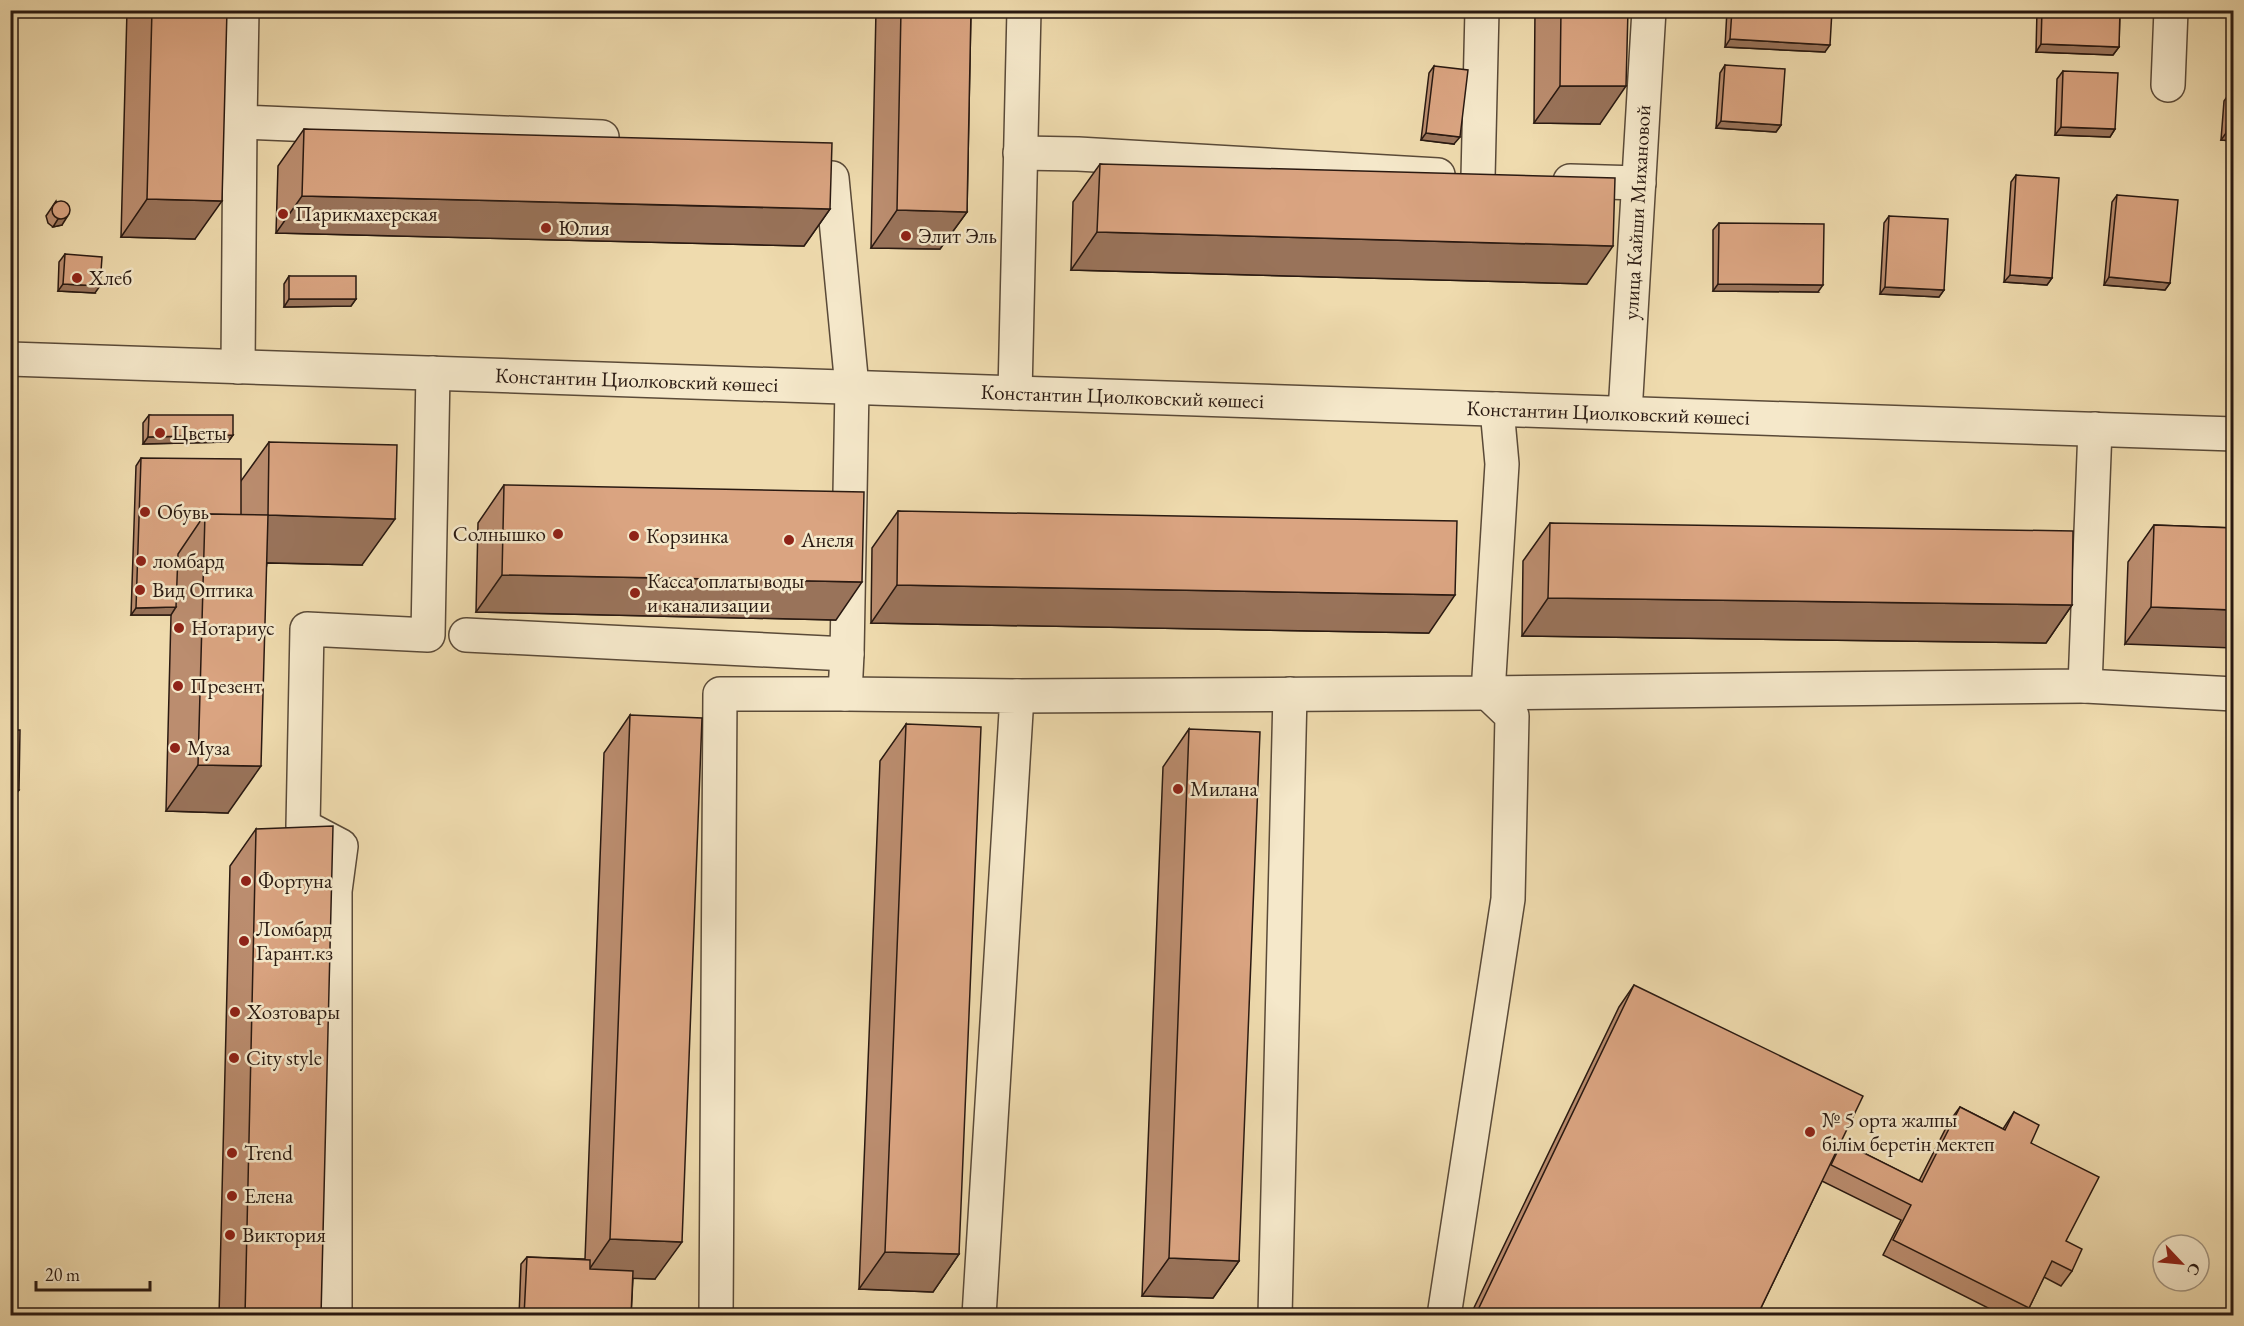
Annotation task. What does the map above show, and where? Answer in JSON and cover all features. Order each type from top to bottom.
[{"type":"street","points":[[238,367],[242,10]]},
{"type":"street","points":[[1015,393],[1024,10]]},
{"type":"street","points":[[1478,177],[1482,10]]},
{"type":"street","name":"улица Кайши Михановой","points":[[1625,413],[1649,10]]},
{"type":"street","points":[[2168,85],[2171,10]]},
{"type":"street","points":[[240,122],[630,139]]},
{"type":"street","points":[[1020,153],[1078,154],[1478,177],[1639,183]]},
{"type":"street","points":[[832,178],[852,387],[845,694]]},
{"type":"street","name":"Константин Циолковский көшесі","points":[[10,359],[2234,434]]},
{"type":"street","points":[[335,1316],[335,891],[341,846],[303,826],[307,629],[428,635],[433,373]]},
{"type":"street","points":[[1444,1316],[1508,898],[1512,716],[1488,693],[1502,464],[1497,409]]},
{"type":"street","points":[[2085,686],[2095,429]]},
{"type":"street","points":[[466,635],[847,654]]},
{"type":"street","points":[[716,1316],[720,694],[1017,696],[2085,686],[2234,694]]},
{"type":"street","points":[[1275,1316],[1290,694]]},
{"type":"street","points":[[979,1316],[1017,696]]},
{"type":"building","points":[[152,10],[227,10],[222,201],[147,199]]},
{"type":"building","points":[[901,10],[971,10],[967,212],[897,210]]},
{"type":"building","points":[[1561,10],[1628,10],[1626,86],[1560,86]]},
{"type":"building","points":[[1732,10],[1832,10],[1830,45],[1730,39]]},
{"type":"building","points":[[2042,10],[2120,10],[2119,47],[2041,44]]},
{"type":"building","points":[[1725,65],[1785,69],[1781,125],[1721,121]]},
{"type":"building","points":[[1434,66],[1468,70],[1460,137],[1426,133]]},
{"type":"building","points":[[2063,71],[2118,73],[2115,129],[2061,127]]},
{"type":"building","points":[[2229,94],[2234,94],[2234,133],[2226,133]]},
{"type":"building","points":[[304,129],[832,143],[830,209],[302,196]]},
{"type":"building","points":[[1100,164],[1615,178],[1613,246],[1097,232]]},
{"type":"building","points":[[2016,175],[2059,178],[2052,278],[2010,275]]},
{"type":"building","points":[[2117,195],[2178,200],[2170,283],[2109,277]]},
{"type":"building","points":[[57,201],[65,201],[70,206],[68,217],[57,219],[52,214],[52,206]]},
{"type":"building","points":[[1889,216],[1948,219],[1944,290],[1885,287]]},
{"type":"building","points":[[1719,223],[1824,224],[1823,285],[1718,284]]},
{"type":"building","name":"Хлеб","points":[[65,254],[102,257],[100,286],[63,284]]},
{"type":"building","points":[[289,276],[356,276],[356,299],[289,299]]},
{"type":"building","points":[[149,415],[233,415],[233,435],[148,437]]},
{"type":"building","points":[[269,442],[397,445],[395,519],[268,515]]},
{"type":"building","points":[[141,458],[241,459],[241,515],[205,514],[178,554],[176,607],[136,608]]},
{"type":"building","points":[[504,485],[864,492],[862,582],[502,575]]},
{"type":"building","points":[[898,511],[1457,521],[1455,595],[897,585]]},
{"type":"building","points":[[205,514],[268,515],[261,766],[198,765]]},
{"type":"building","points":[[1550,523],[2073,531],[2072,605],[1548,598]]},
{"type":"building","points":[[2154,525],[2234,528],[2234,610],[2151,607]]},
{"type":"building","points":[[630,715],[702,718],[682,1242],[610,1239]]},
{"type":"building","points":[[906,724],[981,727],[959,1254],[885,1252]]},
{"type":"building","points":[[1189,729],[1260,732],[1239,1261],[1169,1258]]},
{"type":"building","points":[[10,730],[20,730],[19,790],[10,789]]},
{"type":"building","points":[[333,826],[321,1316],[245,1316],[256,829]]},
{"type":"building","points":[[1634,985],[1863,1096],[1757,1316],[1475,1316]]},
{"type":"building","points":[[1960,1107],[2005,1130],[2014,1112],[2039,1125],[2031,1143],[2099,1177],[2066,1241],[2082,1249],[2072,1271],[2052,1261],[2029,1308],[1893,1240],[1911,1205],[1831,1165],[1842,1142],[1922,1182]]},
{"type":"building","points":[[527,1257],[590,1260],[590,1269],[633,1271],[631,1316],[524,1316]]},
{"type":"place","name":"Парикмахерская","points":[[283,214]]},
{"type":"place","name":"Юлия","points":[[546,228]]},
{"type":"place","name":"Элит Эль","points":[[906,236]]},
{"type":"place","name":"Хлеб","points":[[77,278]]},
{"type":"place","name":"Цветы","points":[[160,433]]},
{"type":"place","name":"Обувь","points":[[145,512]]},
{"type":"place","name":"Солнышко","points":[[558,534]]},
{"type":"place","name":"Корзинка","points":[[634,536]]},
{"type":"place","name":"Анеля","points":[[789,540]]},
{"type":"place","name":"ломбард","points":[[141,561]]},
{"type":"place","name":"Вид Оптика","points":[[140,590]]},
{"type":"place","name":"Касса оплаты воды и канализации","points":[[635,593]]},
{"type":"place","name":"Нотариус","points":[[179,628]]},
{"type":"place","name":"Презент","points":[[178,686]]},
{"type":"place","name":"Муза","points":[[175,748]]},
{"type":"place","name":"Милана","points":[[1178,789]]},
{"type":"place","name":"Фортуна","points":[[246,881]]},
{"type":"place","name":"Ломбард Гарант.кз","points":[[244,941]]},
{"type":"place","name":"Хозтовары","points":[[235,1012]]},
{"type":"place","name":"City style","points":[[234,1058]]},
{"type":"place","name":"№ 5 орта жалпы білім беретін мектеп","points":[[1810,1132]]},
{"type":"place","name":"Trend","points":[[232,1153]]},
{"type":"place","name":"Елена","points":[[232,1196]]},
{"type":"place","name":"Виктория","points":[[230,1235]]}]
